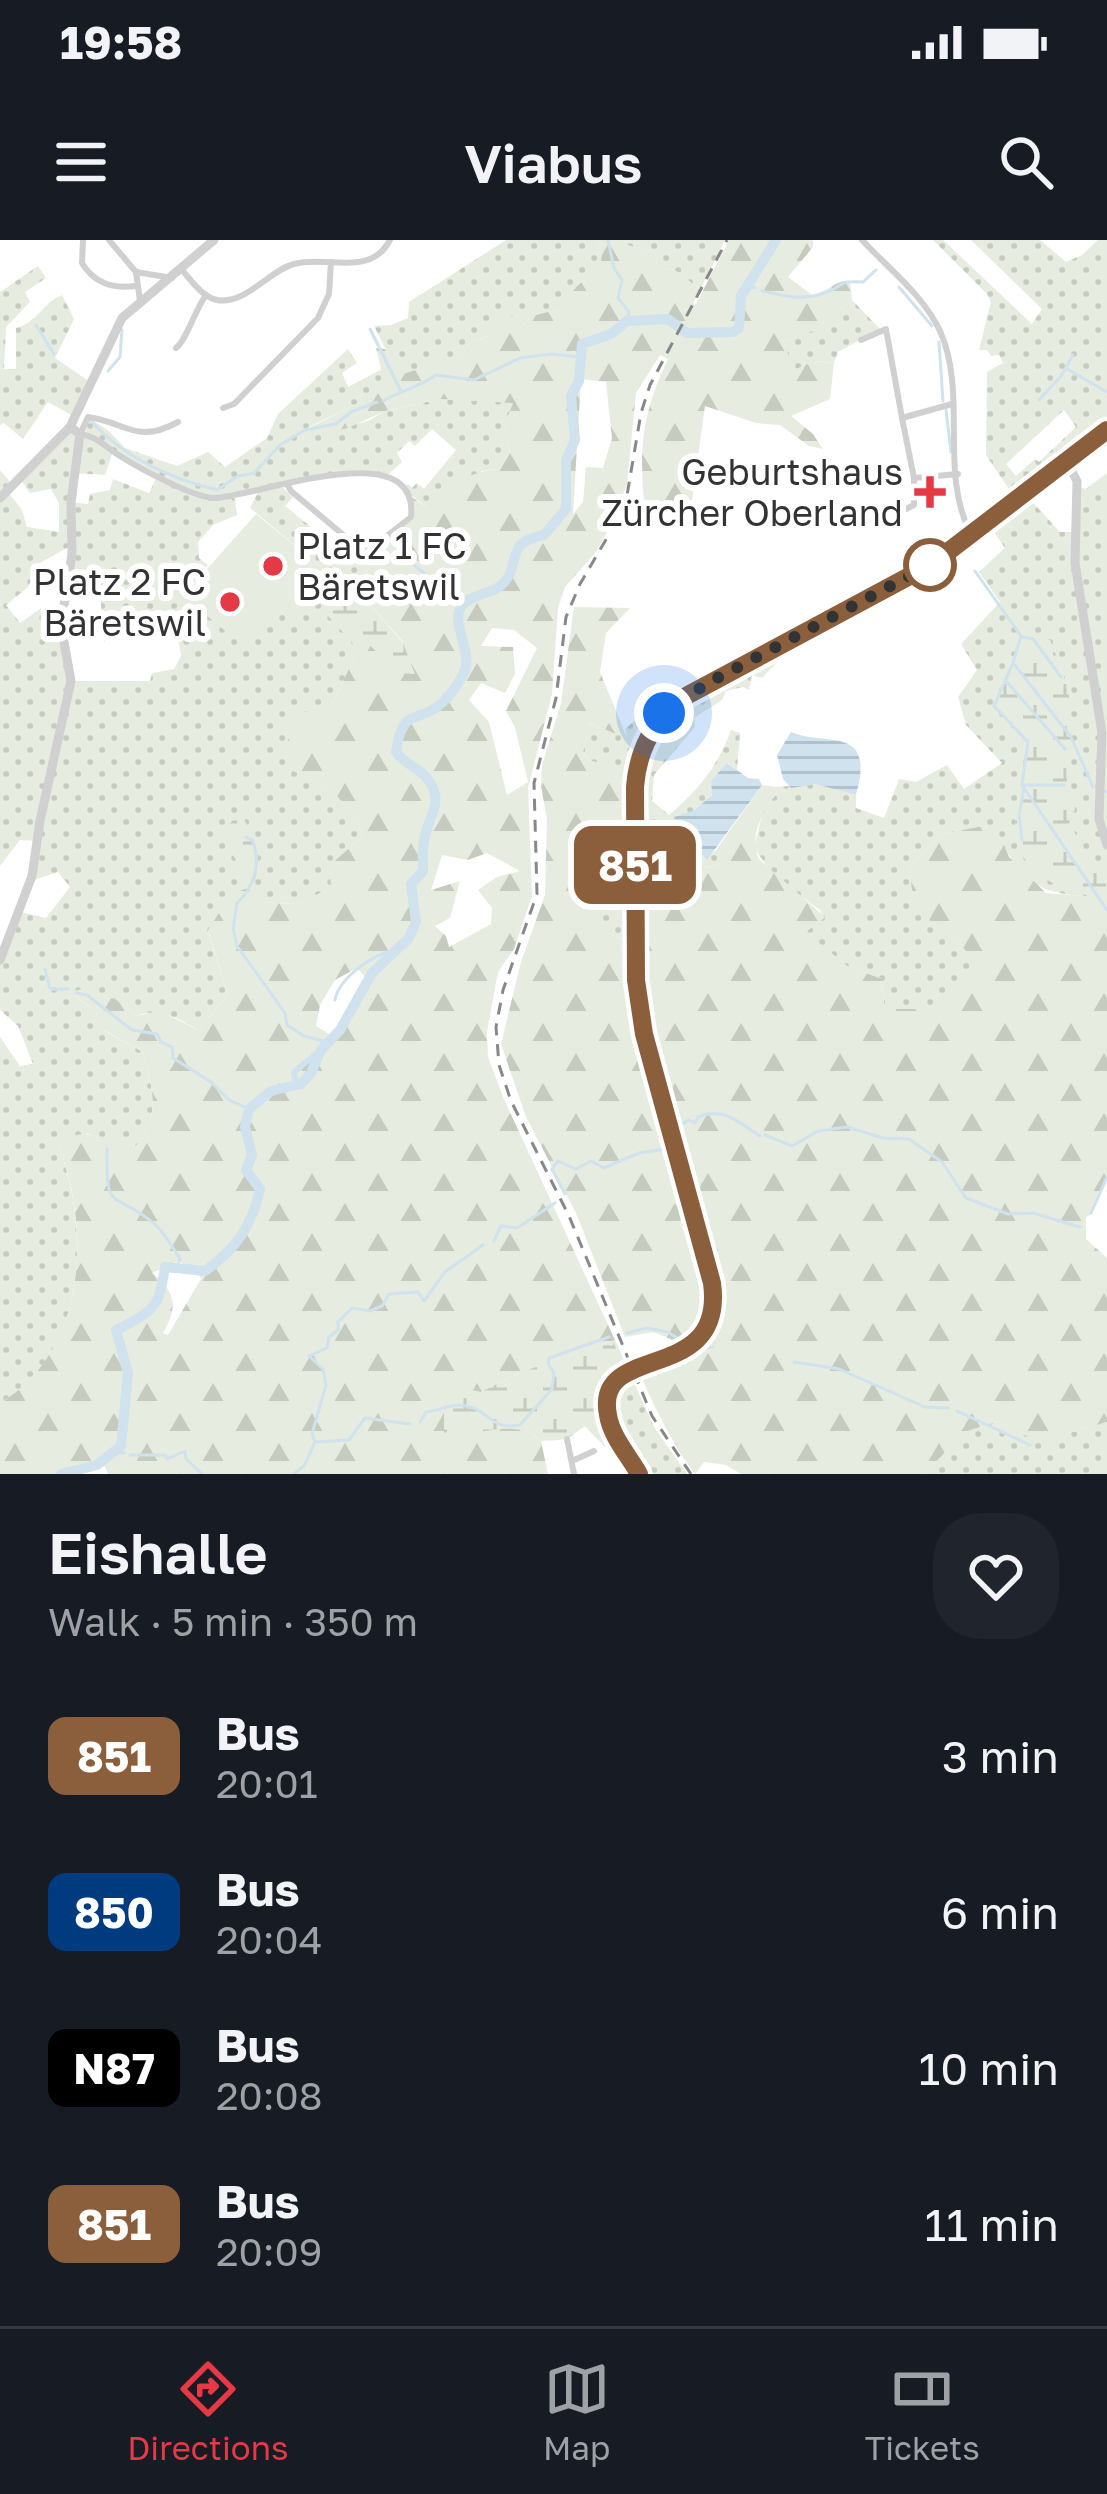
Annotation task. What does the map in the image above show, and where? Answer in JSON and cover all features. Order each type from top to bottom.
[{"type":"main road","points":[[639,1474],[609,1420],[610,1391],[629,1370],[670,1358],[695,1342],[710,1321],[714,1292],[641,1021],[635,945],[637,769],[656,723],[676,703],[932,564],[1107,430]]},
{"type":"street","points":[[83,240],[82,263],[93,277],[118,288],[135,286]]},
{"type":"street","points":[[109,240],[136,272],[140,302]]},
{"type":"street","points":[[0,960],[32,876],[70,681],[61,625],[72,554],[75,431],[116,328],[214,240]]},
{"type":"street","points":[[136,272],[176,274],[206,295],[230,299],[295,263],[369,261],[381,255],[390,240]]},
{"type":"street","points":[[862,240],[933,318],[947,353],[961,506],[973,535]]},
{"type":"street","points":[[223,409],[234,404],[318,318],[329,294],[332,262]]},
{"type":"street","points":[[176,348],[186,338],[191,318],[206,295]]},
{"type":"street","points":[[861,340],[886,329],[914,478],[914,505],[900,512]]},
{"type":"street","points":[[902,418],[952,404]]},
{"type":"street","points":[[0,498],[88,417],[120,430],[147,433],[178,422]]},
{"type":"street","points":[[75,431],[96,437],[118,454],[206,496],[221,497],[287,484],[354,471],[368,472],[394,482],[407,494],[411,517],[370,549],[360,549],[287,484]]},
{"type":"street","points":[[1067,462],[1077,481],[1075,563],[1102,733],[1099,819],[1107,845]]},
{"type":"street","points":[[914,478],[958,474]]},
{"type":"street","points":[[567,1439],[574,1474]]},
{"type":"street","points":[[572,1461],[594,1451]]},
{"type":"green space","points":[[506,240],[598,240],[601,260],[563,308],[470,342],[462,355],[399,376],[374,326],[408,318],[409,302]]},
{"type":"green space","points":[[598,240],[626,240],[627,245],[649,252],[659,267],[678,272],[700,290],[695,306],[729,240],[813,240],[813,247],[788,277],[812,295],[850,281],[852,300],[815,330],[783,341],[794,370],[814,361],[834,363],[830,399],[791,416],[823,449],[809,446],[780,425],[756,423],[705,406],[692,500],[669,511],[644,503],[648,412],[668,359],[660,355],[636,393],[627,484],[611,525],[596,552],[565,587],[558,608],[552,694],[528,788],[532,896],[514,949],[498,972],[487,1032],[488,1057],[615,1340],[521,1372],[481,1392],[541,1441],[548,1474],[108,1474],[102,1460],[56,1474],[0,1474],[0,1403],[29,1381],[51,1353],[74,1285],[75,1211],[57,1142],[86,1135],[136,1146],[152,1112],[143,1052],[104,1030],[100,1015],[70,992],[86,988],[106,999],[114,998],[136,1016],[160,1011],[198,1030],[228,995],[208,930],[231,894],[248,888],[258,902],[296,904],[331,888],[330,865],[362,837],[345,803],[289,768],[285,754],[294,712],[329,711],[356,654],[352,642],[360,636],[401,673],[403,642],[354,586],[366,574],[370,549],[411,517],[407,494],[436,508],[462,480],[499,469],[510,453],[505,424],[513,403],[440,399],[385,411],[348,428],[301,438],[299,433],[386,389],[376,348],[385,349],[400,375],[462,355],[470,342],[489,336],[493,319],[509,314],[523,325],[532,316],[563,308],[599,265]],"holes":[[[581,379],[606,382],[612,438],[603,468],[586,467],[583,502],[573,514]],[[492,628],[514,630],[537,648],[506,711],[515,727],[528,782],[507,795],[489,722],[469,700],[481,683],[505,693],[515,674],[513,647],[481,646]],[[487,853],[520,871],[497,877],[478,890],[492,908],[491,924],[449,947],[446,936],[435,926],[450,918],[460,881],[431,890],[442,855],[468,860]],[[357,968],[368,980],[345,1026],[334,1037],[316,1026],[320,1005],[335,980]],[[178,1261],[197,1271],[201,1279],[168,1335],[163,1333],[172,1300],[152,1273]]]},
{"type":"green space","points":[[626,240],[725,240],[700,290],[678,272],[659,267],[649,252],[627,245]]},
{"type":"green space","points":[[933,240],[943,240],[1032,324],[1042,309],[971,240],[1040,240],[1066,262],[1098,240],[1107,240],[1107,430],[1026,495],[1060,532],[1076,532],[1078,487],[1086,489],[1107,473],[1107,910],[1095,897],[1036,884],[983,826],[943,834],[909,868],[924,910],[940,932],[958,940],[978,967],[930,1009],[889,1010],[884,1005],[882,979],[847,966],[805,932],[824,918],[820,910],[774,876],[754,848],[763,811],[777,793],[775,787],[815,784],[856,795],[856,808],[884,818],[899,779],[916,782],[947,765],[964,789],[1002,763],[966,725],[958,697],[977,670],[961,644],[1000,602],[979,572],[1005,548],[988,523],[1017,501],[986,455],[987,372],[1003,363],[999,355],[979,350],[991,302]],"holes":[[[1064,410],[1076,427],[1039,462],[1035,459],[1016,476],[1006,464]]]},
{"type":"green space","points":[[38,266],[46,278],[25,292],[30,302],[6,327],[4,369],[16,369],[16,328],[62,295],[74,319],[55,358],[90,382],[75,417],[48,402],[23,439],[4,423],[0,425],[0,292]]},
{"type":"green space","points":[[852,300],[880,329],[838,352],[834,363],[814,361],[794,371],[783,341],[815,330]]},
{"type":"green space","points":[[348,349],[357,363],[342,373],[348,387],[382,369],[387,389],[301,431],[301,438],[440,399],[514,402],[505,424],[510,453],[499,469],[482,471],[436,508],[428,508],[403,489],[417,483],[424,489],[456,450],[432,429],[415,446],[409,441],[397,453],[402,462],[385,477],[368,472],[281,486],[293,497],[285,506],[353,561],[370,549],[366,574],[355,586],[356,654],[329,711],[289,768],[345,803],[362,837],[330,865],[332,888],[296,904],[257,902],[208,931],[228,995],[198,1030],[160,1013],[136,1016],[114,998],[106,999],[86,988],[75,996],[100,1015],[105,1031],[143,1052],[152,1112],[136,1146],[88,1134],[57,1142],[75,1211],[74,1285],[66,1320],[51,1353],[29,1381],[0,1403],[0,1037],[20,1066],[33,1064],[18,1026],[0,1010],[0,960],[21,912],[46,918],[70,887],[58,872],[31,881],[36,841],[20,840],[0,866],[0,470],[14,487],[8,492],[22,510],[27,527],[59,532],[59,503],[51,489],[30,493],[21,480],[70,427],[80,433],[88,417],[125,448],[177,466],[208,452],[225,467],[267,438],[278,414]],"holes":[[[113,451],[158,475],[149,493],[113,479],[110,490],[90,494],[88,504],[71,502],[74,473],[105,475]],[[259,490],[250,508],[327,572],[289,618],[277,609],[183,596],[208,565],[199,558],[198,542],[213,525],[237,515],[234,494]],[[72,545],[68,589],[100,593],[104,643],[106,636],[177,631],[181,656],[174,669],[152,673],[150,681],[71,681],[61,625],[65,601],[48,610],[44,606],[20,623],[6,605],[28,587],[40,563]]]},
{"type":"green space","points":[[256,514],[327,572],[289,618],[277,609],[247,649],[183,596]]},
{"type":"green space","points":[[354,586],[403,643],[415,674],[401,673],[360,637],[352,642],[327,615]]},
{"type":"green space","points":[[574,607],[630,608],[606,633],[600,672],[627,738],[588,723],[583,753],[589,760],[619,769],[621,784],[642,796],[650,836],[667,854],[678,842],[703,868],[720,865],[716,850],[762,785],[775,787],[777,792],[756,833],[759,859],[825,917],[806,932],[847,966],[882,979],[884,1005],[889,1009],[930,1009],[977,967],[958,940],[940,932],[914,903],[909,868],[943,834],[983,826],[1001,837],[1009,857],[1046,893],[1095,897],[1107,910],[1107,1180],[1092,1214],[1086,1217],[1086,1239],[1107,1258],[1107,1422],[1069,1433],[1051,1449],[998,1421],[965,1432],[924,1474],[741,1474],[726,1465],[704,1462],[695,1474],[637,1367],[690,1347],[653,1332],[625,1337],[576,1213],[526,1117],[501,1044],[521,962],[545,895],[547,819],[542,765],[561,703]],"holes":[[[588,861],[631,862],[631,944],[586,922],[586,902],[579,886]]]},
{"type":"green space","points":[[850,614],[787,652],[762,678],[752,675],[749,690],[726,691],[722,700],[694,718],[695,727],[654,775],[652,801],[669,815],[706,777],[731,730],[740,733],[737,770],[728,763],[711,781],[712,794],[679,830],[706,859],[716,850],[720,865],[703,868],[687,855],[668,855],[650,836],[647,800],[641,793],[651,744],[680,709]]},
{"type":"green space","points":[[1021,636],[1050,640],[1064,676],[1071,714],[1067,784],[1075,809],[1069,823],[1089,856],[1107,873],[1104,909],[1088,896],[1035,871],[1016,839],[1028,742],[994,706]]},
{"type":"green space","points":[[667,693],[670,698],[642,734],[648,736],[635,787],[621,784],[618,769],[589,760],[583,752],[587,723],[627,737],[625,729]]},
{"type":"green space","points":[[241,811],[258,856],[252,885],[220,835]]},
{"type":"green space","points":[[588,861],[631,862],[632,944],[585,922],[586,902],[579,886]]},
{"type":"green space","points":[[615,1340],[654,1427],[687,1474],[639,1474],[616,1435],[604,1446],[585,1426],[567,1439],[541,1441],[521,1424],[521,1372]]},
{"type":"green space","points":[[613,1341],[625,1372],[610,1391],[615,1434],[604,1446],[585,1426],[553,1440],[513,1429],[444,1433],[444,1401],[454,1386],[481,1392],[521,1372]]},
{"type":"green space","points":[[998,1421],[1051,1448],[1069,1433],[1107,1422],[1107,1474],[924,1474],[965,1432]]},
{"type":"water","points":[[791,732],[854,748],[860,773],[856,795],[815,784],[791,788],[783,779],[777,755]]},
{"type":"water","points":[[727,763],[762,785],[707,860],[679,830],[674,817],[695,810],[712,795],[711,781]]},
{"type":"waterway","points":[[608,240],[622,280],[618,298],[629,312],[627,321]]},
{"type":"waterway","points":[[61,1474],[97,1465],[121,1446],[128,1373],[116,1330],[153,1306],[165,1267],[205,1271],[226,1254],[247,1225],[260,1189],[246,1170],[252,1155],[245,1127],[249,1109],[271,1091],[301,1084],[321,1050],[340,1030],[372,973],[409,938],[416,922],[411,884],[423,871],[424,841],[435,794],[426,777],[396,752],[399,737],[407,722],[446,699],[464,672],[458,615],[463,604],[499,587],[511,572],[522,543],[544,535],[566,509],[566,461],[575,440],[571,396],[579,381],[582,344],[611,334],[627,321],[668,319],[687,333],[733,332],[739,328],[741,296],[776,240]]},
{"type":"waterway","points":[[762,291],[793,297],[817,295],[844,283],[863,282],[876,270]]},
{"type":"waterway","points":[[746,286],[755,288]]},
{"type":"waterway","points":[[899,287],[932,326]]},
{"type":"waterway","points":[[36,325],[54,354]]},
{"type":"waterway","points":[[370,329],[401,391]]},
{"type":"waterway","points":[[108,371],[120,357],[122,330]]},
{"type":"waterway","points":[[939,342],[943,401]]},
{"type":"waterway","points":[[1039,400],[1073,355]]},
{"type":"waterway","points":[[383,401],[436,375],[474,380],[520,358],[579,357]]},
{"type":"waterway","points":[[1067,369],[1107,392]]},
{"type":"waterway","points":[[91,421],[148,465],[217,490],[238,476],[254,473],[280,445],[305,430],[336,424],[377,402]]},
{"type":"waterway","points":[[946,410],[951,452]]},
{"type":"waterway","points":[[412,563],[462,605]]},
{"type":"waterway","points":[[975,571],[1021,636],[994,706],[1028,742],[1022,785],[1107,910]]},
{"type":"waterway","points":[[1022,637],[1033,639],[1061,677]]},
{"type":"waterway","points":[[1014,664],[1071,737],[1093,787]]},
{"type":"waterway","points":[[1007,682],[1065,749]]},
{"type":"waterway","points":[[1024,785],[1064,785]]},
{"type":"waterway","points":[[1022,840],[1019,815],[1024,789]]},
{"type":"waterway","points":[[246,837],[252,840],[256,866],[248,890],[237,903],[233,929],[237,946],[285,1013],[287,1025],[327,1042]]},
{"type":"waterway","points":[[335,1000],[358,969],[394,950]]},
{"type":"waterway","points":[[45,969],[50,989],[68,989]]},
{"type":"waterway","points":[[77,993],[87,995],[132,1030],[157,1034],[172,1047],[173,1058],[211,1082],[229,1100],[249,1109]]},
{"type":"waterway","points":[[296,1086],[294,1072],[321,1050]]},
{"type":"waterway","points":[[679,1139],[680,1125],[689,1120],[695,1123],[708,1114],[732,1118],[760,1136]]},
{"type":"waterway","points":[[765,1135],[792,1146],[818,1131],[847,1127],[883,1138],[909,1139],[942,1162],[966,1198],[1008,1214],[1033,1213],[1080,1227]]},
{"type":"waterway","points":[[107,1149],[110,1192],[159,1228],[180,1259],[177,1266]]},
{"type":"waterway","points":[[565,1194],[552,1169],[558,1161],[576,1169],[591,1161],[604,1168],[639,1153],[666,1149]]},
{"type":"waterway","points":[[1091,1213],[1107,1177]]},
{"type":"waterway","points":[[494,1241],[501,1226],[517,1228],[555,1203]]},
{"type":"waterway","points":[[315,1442],[312,1434],[326,1385],[323,1369],[309,1356],[327,1348],[338,1322],[352,1308],[370,1311],[382,1306],[389,1294],[418,1292],[424,1301],[445,1272],[483,1245]]},
{"type":"waterway","points":[[627,1333],[647,1328],[668,1332],[683,1342]]},
{"type":"waterway","points":[[420,1422],[426,1412],[461,1405],[496,1423],[520,1425],[552,1389],[549,1358],[609,1337]]},
{"type":"waterway","points":[[705,1348],[713,1347]]},
{"type":"waterway","points":[[794,1362],[839,1369],[925,1407],[948,1408]]},
{"type":"waterway","points":[[957,1411],[1030,1445]]},
{"type":"waterway","points":[[294,1474],[304,1466],[315,1442],[349,1440],[365,1418],[410,1424]]},
{"type":"waterway","points":[[130,1455],[165,1455],[167,1459],[185,1451],[186,1459],[202,1474]]},
{"type":"waterway","points":[[116,1452],[124,1453]]},
{"type":"railway","points":[[691,1474],[652,1416],[569,1216],[511,1101],[499,1065],[496,1027],[503,990],[537,894],[534,783],[556,698],[566,617],[625,507],[650,385],[727,240]]},
{"type":"bus line","name":"851","points":[[639,1474],[609,1420],[610,1391],[629,1370],[691,1347],[706,1328],[714,1303],[637,994],[635,787],[648,736],[664,713],[688,695],[941,558],[1107,430]]},
{"type":"place","name":"Geburtshaus Zürcher Oberland","points":[[930,492]]},
{"type":"place","name":"Platz 1 FC Bäretswil","points":[[273,566]]},
{"type":"place","name":"Platz 2 FC Bäretswil","points":[[230,602]]},
{"type":"route","points":[[664,713],[706,684],[930,565]]}]
